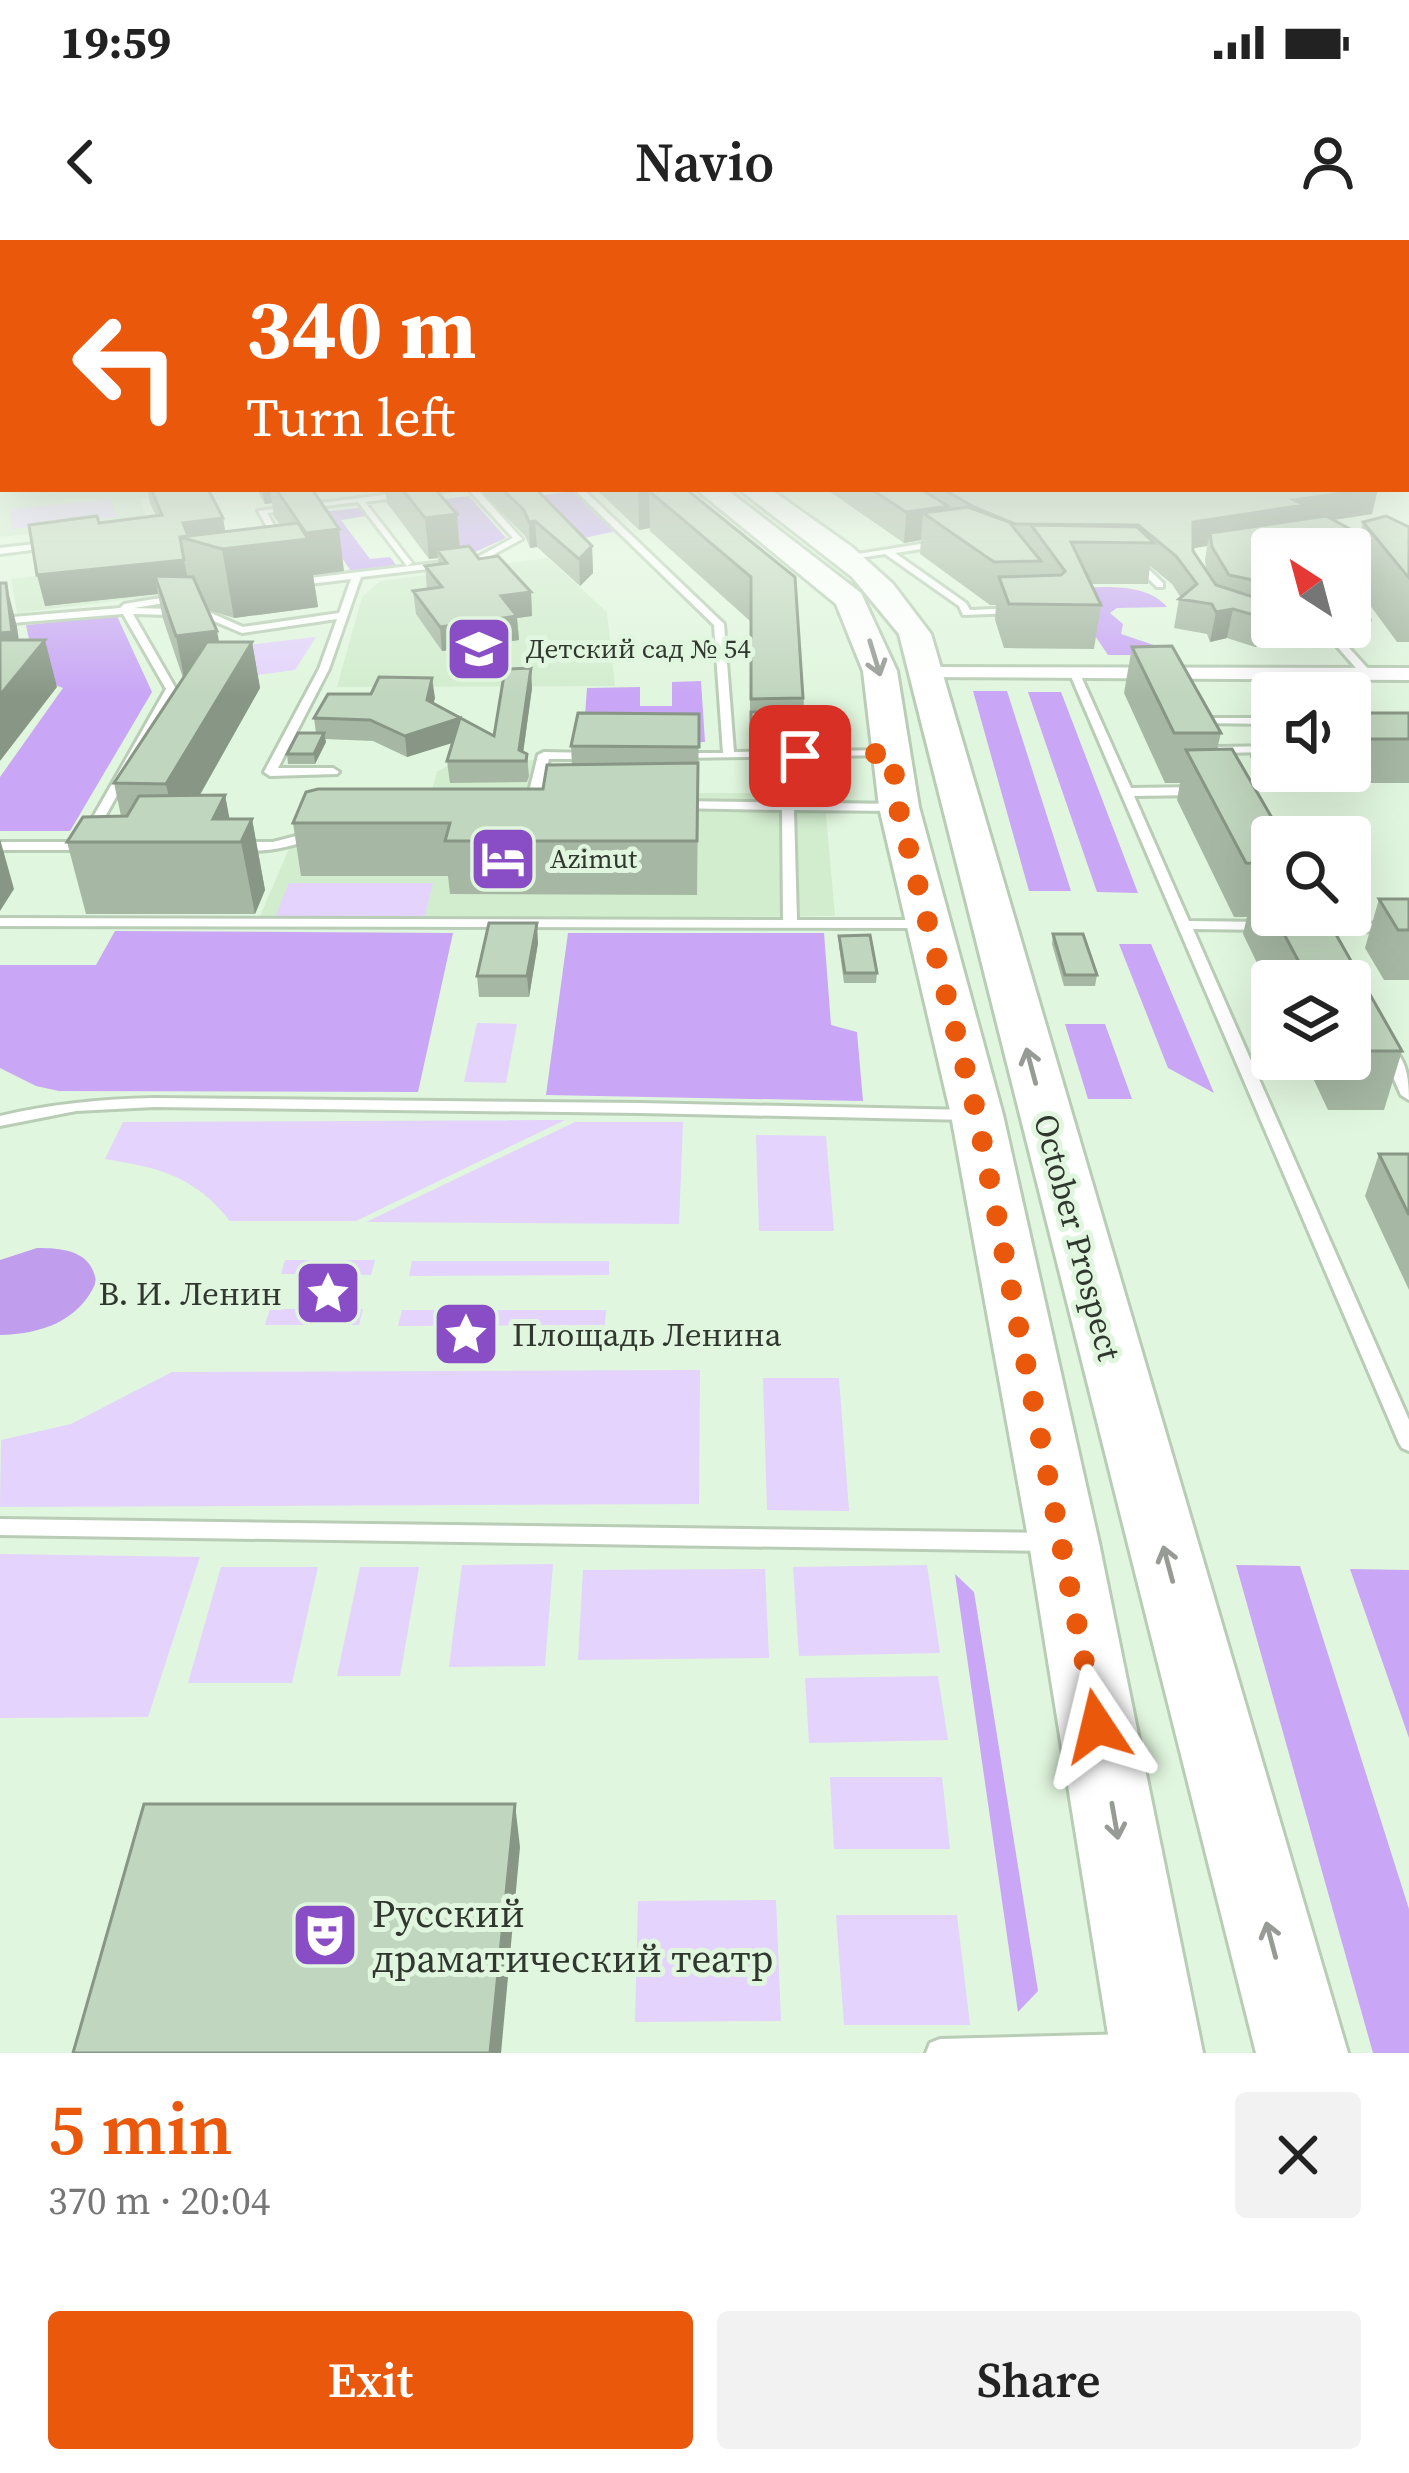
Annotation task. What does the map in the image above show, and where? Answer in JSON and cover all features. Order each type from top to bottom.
[{"type":"main road","points":[[759,528],[850,600],[880,671],[895,780],[977,1115],[1064,1543],[1156,2050]]},
{"type":"main road","name":"October Prospect","points":[[820,528],[866,554],[915,634],[1302,2053]]},
{"type":"street","points":[[923,673],[1251,675]]},
{"type":"street","points":[[1371,674],[1409,674]]},
{"type":"lane","points":[[272,528],[284,549]]},
{"type":"lane","points":[[381,528],[407,563]]},
{"type":"lane","points":[[281,585],[478,560],[518,539],[508,528]]},
{"type":"lane","points":[[618,528],[719,624],[729,756]]},
{"type":"lane","points":[[0,551],[73,542]]},
{"type":"lane","points":[[866,554],[944,543]]},
{"type":"lane","points":[[866,554],[963,605],[966,613],[1029,611]]},
{"type":"lane","points":[[1113,560],[1134,560],[1160,585]]},
{"type":"lane","points":[[293,566],[302,582]]},
{"type":"lane","points":[[333,772],[271,772],[315,687],[357,575]]},
{"type":"lane","points":[[124,610],[134,604],[197,596]]},
{"type":"lane","points":[[0,621],[124,610],[204,613],[242,630],[345,615]]},
{"type":"lane","points":[[83,846],[171,689],[124,610]]},
{"type":"lane","points":[[1343,648],[1365,672]]},
{"type":"lane","points":[[1075,674],[1409,1443]]},
{"type":"lane","points":[[1190,700],[1230,770]]},
{"type":"lane","points":[[1202,721],[1251,721]]},
{"type":"lane","points":[[1219,750],[1251,749]]},
{"type":"lane","points":[[530,810],[544,755],[614,756]]},
{"type":"lane","points":[[659,756],[729,756],[895,780]]},
{"type":"lane","points":[[658,805],[788,806],[895,780]]},
{"type":"lane","points":[[1126,792],[1222,791]]},
{"type":"lane","points":[[788,806],[790,925]]},
{"type":"lane","points":[[510,813],[550,807]]},
{"type":"lane","points":[[228,846],[273,846],[317,835]]},
{"type":"lane","points":[[0,846],[104,846]]},
{"type":"lane","points":[[0,922],[928,924]]},
{"type":"lane","points":[[1184,925],[1251,926]]},
{"type":"lane","points":[[1371,928],[1409,928]]},
{"type":"lane","points":[[1379,1034],[1409,1095]]},
{"type":"lane","points":[[1389,1052],[1409,1052]]},
{"type":"lane","points":[[0,1121],[79,1106],[195,1105],[530,1105],[977,1115]]},
{"type":"lane","points":[[0,1527],[1064,1543]]},
{"type":"lane","points":[[940,2053],[1156,2050]]},
{"type":"shaded area","points":[[0,528],[87,528],[0,537]]},
{"type":"shaded area","points":[[321,528],[347,528],[370,559],[390,557],[396,565],[351,571]]},
{"type":"shaded area","points":[[442,528],[497,528],[506,538],[466,556]]},
{"type":"shaded area","points":[[557,528],[616,531],[570,541]]},
{"type":"shaded area","points":[[221,555],[238,586],[17,613],[11,579]]},
{"type":"shaded area","name":"Детский сад № 54","points":[[548,558],[607,612],[615,686],[337,687],[362,597],[380,581]]},
{"type":"shaded area","points":[[1120,587],[1158,598],[1167,607],[1117,608],[1110,613],[1123,624],[1121,634],[1160,647],[1152,655],[1108,655],[1063,588]]},
{"type":"shaded area","points":[[117,616],[152,692],[70,831],[0,831],[0,777],[63,688],[37,678],[26,625]]},
{"type":"shaded area","points":[[316,637],[295,670],[250,676],[240,646]]},
{"type":"shaded area","points":[[701,681],[705,742],[583,743],[587,688],[640,687],[640,706],[672,706],[672,682]]},
{"type":"shaded area","points":[[973,691],[1007,691],[1071,891],[1029,891]]},
{"type":"shaded area","points":[[1028,692],[1061,692],[1138,893],[1097,892]]},
{"type":"shaded area","points":[[552,760],[546,793],[824,793],[835,916],[258,921],[312,795],[431,793],[437,772],[457,761]]},
{"type":"shaded area","points":[[289,883],[433,883],[424,918],[275,918]]},
{"type":"shaded area","points":[[115,931],[453,933],[418,1092],[59,1091],[36,1086],[0,1068],[0,965],[96,965]]},
{"type":"shaded area","points":[[568,933],[824,933],[831,1025],[857,1032],[863,1101],[546,1095]]},
{"type":"shaded area","points":[[1119,944],[1151,944],[1214,1093],[1168,1068]]},
{"type":"shaded area","points":[[477,1023],[517,1024],[506,1083],[464,1082]]},
{"type":"shaded area","points":[[1065,1024],[1105,1024],[1132,1099],[1088,1099]]},
{"type":"shaded area","points":[[565,1120],[356,1221],[230,1221],[203,1194],[175,1176],[105,1159],[123,1122]]},
{"type":"shaded area","points":[[575,1122],[683,1122],[679,1224],[366,1222]]},
{"type":"shaded area","points":[[756,1135],[826,1136],[834,1231],[759,1231]]},
{"type":"shaded area","points":[[37,1248],[83,1258],[96,1282],[79,1307],[57,1323],[0,1335],[0,1260]]},
{"type":"shaded area","points":[[285,1260],[375,1260],[371,1275],[281,1274]]},
{"type":"shaded area","points":[[412,1261],[609,1261],[609,1275],[409,1276]]},
{"type":"shaded area","points":[[270,1309],[363,1309],[359,1325],[265,1325]]},
{"type":"shaded area","points":[[402,1310],[606,1310],[605,1325],[398,1326]]},
{"type":"shaded area","points":[[700,1370],[699,1504],[0,1507],[1,1440],[71,1424],[172,1372]]},
{"type":"shaded area","points":[[763,1378],[839,1378],[849,1511],[767,1510]]},
{"type":"shaded area","points":[[0,1554],[200,1557],[148,1717],[0,1718]]},
{"type":"shaded area","points":[[553,1564],[545,1666],[449,1667],[462,1565]]},
{"type":"shaded area","points":[[927,1565],[940,1653],[799,1656],[793,1567]]},
{"type":"shaded area","points":[[1236,1565],[1300,1566],[1409,1909],[1409,2053],[1373,2053]]},
{"type":"shaded area","points":[[221,1567],[318,1567],[292,1683],[188,1683]]},
{"type":"shaded area","points":[[360,1567],[419,1567],[400,1676],[337,1676]]},
{"type":"shaded area","points":[[765,1569],[769,1658],[578,1660],[583,1570]]},
{"type":"shaded area","points":[[1350,1569],[1409,1570],[1409,1738]]},
{"type":"shaded area","points":[[955,1574],[974,1592],[1038,1991],[1018,2012]]},
{"type":"shaded area","points":[[938,1676],[948,1740],[809,1743],[805,1678]]},
{"type":"shaded area","points":[[830,1777],[942,1777],[950,1849],[834,1849]]},
{"type":"shaded area","points":[[776,1900],[781,2021],[635,2022],[638,1901]]},
{"type":"shaded area","points":[[836,1915],[957,1915],[970,2025],[844,2025]]},
{"type":"building","points":[[29,528],[185,528],[188,536],[180,537],[184,560],[37,575]]},
{"type":"building","points":[[301,528],[308,539],[222,549],[180,537]]},
{"type":"building","points":[[302,528],[339,529],[306,533]]},
{"type":"building","points":[[543,528],[574,528],[592,546],[579,559]]},
{"type":"building","points":[[692,528],[734,528],[795,577],[803,698],[751,699],[751,577]]},
{"type":"building","points":[[944,528],[1014,528],[1041,561],[994,562]]},
{"type":"building","points":[[1033,528],[1138,528],[1154,543],[1071,542],[1101,605],[1009,604],[999,577],[1061,575],[1065,571]]},
{"type":"building","points":[[1141,528],[1193,528],[1193,551],[1216,585],[1251,596],[1251,614],[1233,609],[1216,612],[1212,604],[1179,599],[1197,584],[1176,556]]},
{"type":"building","points":[[1247,528],[1348,528],[1251,528],[1251,580],[1229,575],[1212,547],[1210,533]]},
{"type":"building","points":[[1368,528],[1409,528],[1409,578]]},
{"type":"building","points":[[469,546],[479,559],[498,556],[531,592],[501,596],[517,616],[440,627],[413,591],[442,587],[425,566],[447,563],[437,550]]},
{"type":"building","points":[[155,576],[193,577],[217,631],[176,636]]},
{"type":"building","points":[[0,583],[6,583],[12,632],[0,633]]},
{"type":"building","points":[[0,640],[45,640],[0,695]]},
{"type":"building","points":[[207,642],[252,642],[166,784],[114,783]]},
{"type":"building","points":[[1172,646],[1221,733],[1174,733],[1132,647]]},
{"type":"building","points":[[531,668],[519,750],[527,754],[526,761],[447,761],[460,718],[405,736],[370,720],[314,718],[328,694],[371,694],[379,677],[432,678],[427,700],[494,736],[505,669]]},
{"type":"building","points":[[751,712],[804,712],[806,736],[751,736]]},
{"type":"building","points":[[578,713],[699,714],[699,747],[571,746]]},
{"type":"building","points":[[1371,713],[1409,713],[1409,739],[1371,739]]},
{"type":"building","points":[[298,733],[324,733],[314,754],[287,754]]},
{"type":"building","points":[[1232,749],[1251,782],[1251,792],[1257,792],[1271,816],[1251,816],[1251,863],[1246,863],[1186,750]]},
{"type":"building","points":[[698,763],[697,841],[445,841],[450,823],[293,823],[306,792],[318,789],[543,789],[547,765]]},
{"type":"building","points":[[225,795],[213,819],[252,819],[241,842],[67,842],[83,817],[127,816],[139,796]]},
{"type":"building","points":[[1379,899],[1409,899],[1409,930],[1398,930]]},
{"type":"building","points":[[489,923],[537,923],[527,976],[477,976]]},
{"type":"building","points":[[1053,934],[1083,934],[1097,975],[1065,975]]},
{"type":"building","points":[[870,935],[877,973],[845,973],[839,936]]},
{"type":"building","points":[[1285,936],[1337,936],[1350,960],[1298,960]]},
{"type":"building","points":[[1371,996],[1402,1051],[1371,1051]]},
{"type":"building","points":[[1379,1154],[1409,1154],[1409,1215]]},
{"type":"building","name":"Русский драматический театр","points":[[144,1804],[515,1804],[490,2053],[73,2053]]},
{"type":"place","name":"Детский сад № 54","points":[[479,649]]},
{"type":"place","name":"Azimut","points":[[503,859]]},
{"type":"place","name":"В. И. Ленин","points":[[328,1293]]},
{"type":"place","name":"Площадь Ленина","points":[[466,1334]]},
{"type":"place","name":"Русский драматический театр","points":[[325,1935]]},
{"type":"route","points":[[800,756],[892,753],[898,807],[977,1115],[1097,1726]]}]
